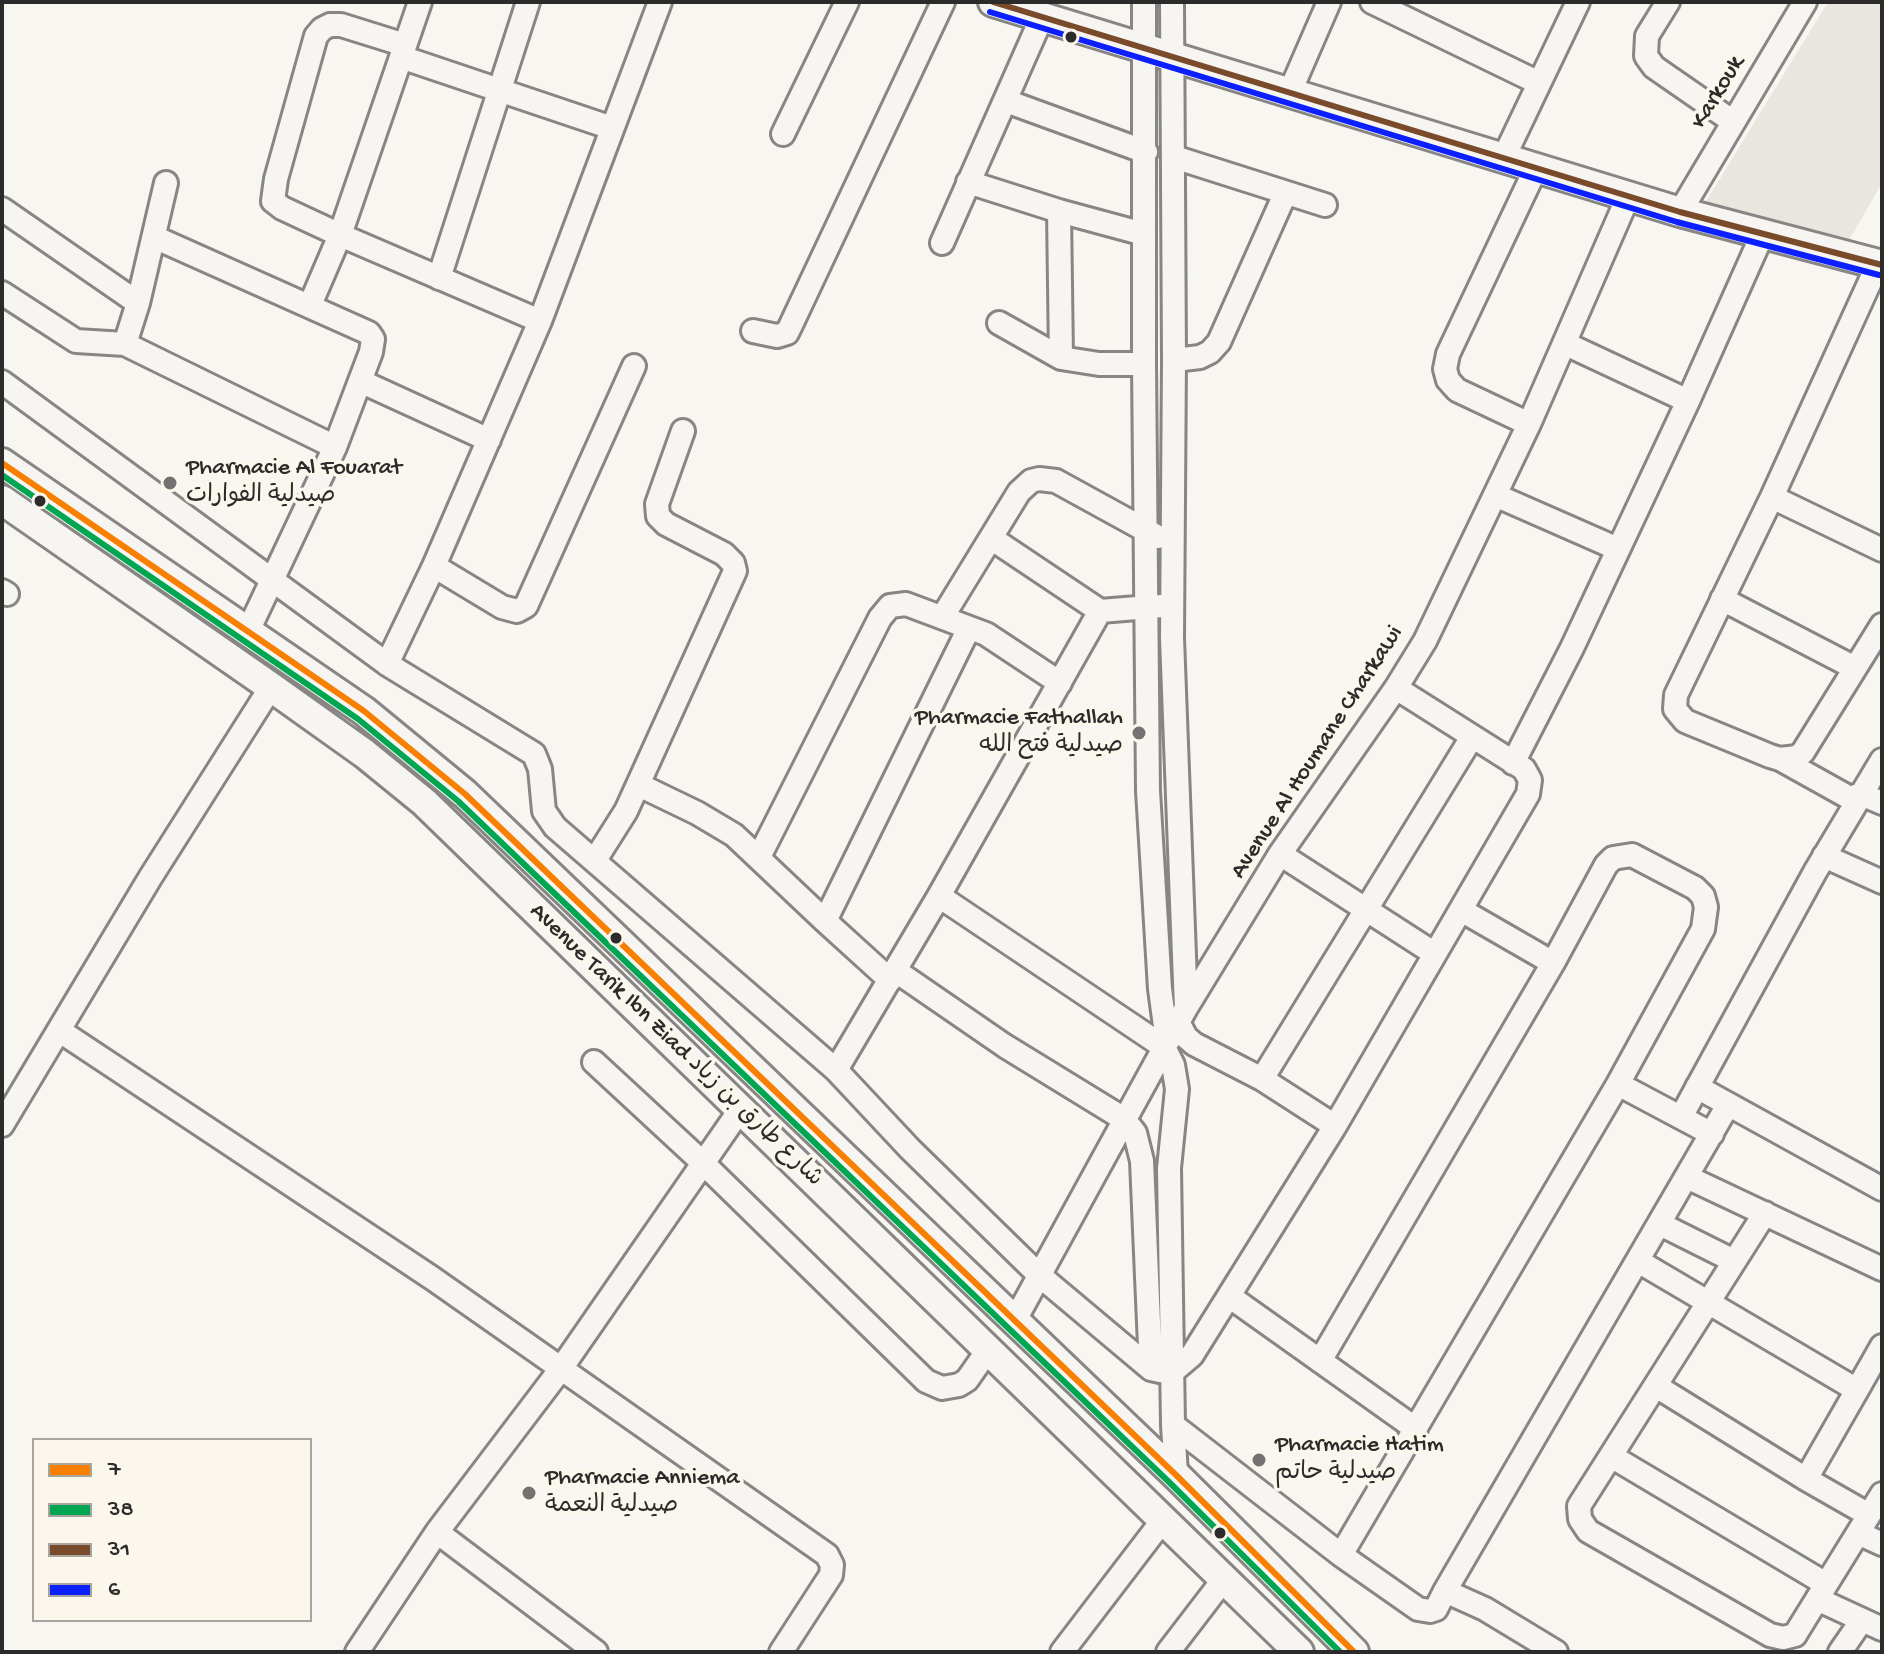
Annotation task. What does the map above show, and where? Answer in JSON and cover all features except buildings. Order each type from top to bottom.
[{"type":"main road","points":[[993,2],[1145,46],[1289,94],[1628,197],[1880,265]]},
{"type":"main road","name":"Avenue Tarik Ibn Ziad شارع طارق بن زياد","points":[[2,463],[364,711],[465,794],[1176,1475],[1354,1652]]},
{"type":"main road","name":"Avenue Tarik Ibn Ziad شارع طارق بن زياد","points":[[2,500],[365,754],[424,802],[1299,1652]]},
{"type":"main road","points":[[983,1313],[1014,1319],[1029,1342],[1021,1355],[1008,1362],[987,1349],[983,1313]]},
{"type":"street","points":[[310,305],[340,235],[420,2]]},
{"type":"street","points":[[439,278],[528,2]]},
{"type":"street","points":[[387,664],[434,566],[540,321],[660,2]]},
{"type":"street","points":[[783,134],[847,2]]},
{"type":"street","points":[[753,331],[777,336],[787,333],[943,2]]},
{"type":"street","points":[[1144,2],[1148,791],[1160,989],[1174,1030]]},
{"type":"street","points":[[1161,1370],[1169,1168],[1177,1089],[1173,1065],[1172,2]]},
{"type":"street","points":[[1289,94],[1329,2]]},
{"type":"street","points":[[1372,2],[1539,83]]},
{"type":"street","points":[[1668,2],[1647,36],[1646,56],[1654,67],[1732,121]]},
{"type":"street","name":"Karkouk","points":[[1680,212],[1805,2]]},
{"type":"street","points":[[1504,157],[1571,4]]},
{"type":"street","points":[[942,243],[1042,17]]},
{"type":"street","points":[[540,321],[340,235],[273,201],[276,179],[316,36],[330,25],[341,25],[500,91],[612,128]]},
{"type":"street","points":[[1006,101],[1146,152]]},
{"type":"street","points":[[1174,157],[1325,205]]},
{"type":"street","points":[[1529,424],[1457,390],[1448,380],[1445,369],[1448,354],[1536,168]]},
{"type":"street","points":[[968,182],[1144,234]]},
{"type":"street","points":[[125,344],[138,303],[166,183]]},
{"type":"street","points":[[1174,360],[1200,357],[1219,342],[1285,194]]},
{"type":"street","name":"Avenue Al Houmane Charkawi","points":[[1014,1319],[1174,1030],[1280,854],[1396,688],[1425,641],[1566,344],[1628,197]]},
{"type":"street","points":[[2,209],[138,303]]},
{"type":"street","points":[[1059,211],[1061,358]]},
{"type":"street","points":[[1513,763],[1688,401],[1763,233]]},
{"type":"street","points":[[154,237],[310,305],[371,336],[374,345],[335,447],[248,631]]},
{"type":"street","points":[[1880,265],[1676,695],[1675,709],[1685,721],[1780,759],[1850,798],[1861,794],[1882,803]]},
{"type":"street","points":[[2,293],[76,341],[125,344],[335,447]]},
{"type":"street","points":[[999,323],[1061,358],[1099,364],[1144,364]]},
{"type":"street","points":[[1566,344],[1688,401]]},
{"type":"street","points":[[434,566],[502,607],[514,612],[526,606],[634,366]]},
{"type":"street","points":[[360,381],[489,440]]},
{"type":"street","points":[[2,382],[387,664],[534,754],[540,769],[542,804],[548,818],[836,1070],[910,1149],[1039,1275],[1161,1370]]},
{"type":"street","points":[[595,860],[614,833],[639,785],[648,758],[735,571],[733,563],[724,554],[666,524],[658,516],[657,504],[683,431]]},
{"type":"street","points":[[943,616],[1019,492],[1031,481],[1056,481],[1173,545]]},
{"type":"street","points":[[1495,495],[1618,549]]},
{"type":"street","points":[[1772,497],[1881,547]]},
{"type":"street","points":[[991,538],[1100,611],[1172,605]]},
{"type":"street","points":[[1722,599],[1855,668]]},
{"type":"street","points":[[759,857],[884,612],[898,603],[943,616],[997,639],[1060,683]]},
{"type":"street","points":[[836,1070],[939,896],[1100,611]]},
{"type":"street","points":[[1780,759],[1789,759],[1803,752],[1882,625]]},
{"type":"street","points":[[825,921],[969,628]]},
{"type":"street","points":[[2,1125],[150,878],[271,687]]},
{"type":"street","points":[[1161,1370],[1192,1355],[1335,1126],[1528,794],[1528,774],[1396,688]]},
{"type":"street","points":[[1262,1079],[1472,737]]},
{"type":"street","points":[[1681,1117],[1824,856],[1882,760]]},
{"type":"street","points":[[639,785],[734,835],[825,921],[893,975],[1124,1119],[1135,1133],[1142,1161],[1161,1370],[1173,1425],[1176,1475]]},
{"type":"street","points":[[1280,854],[1435,954]]},
{"type":"street","points":[[1320,1361],[1553,963],[1606,865],[1613,858],[1632,855],[1695,888],[1703,896],[1706,917],[1703,929],[1618,1084],[1341,1555]]},
{"type":"street","points":[[1824,856],[1882,882]]},
{"type":"street","points":[[939,896],[1194,1044],[1262,1079],[1335,1126]]},
{"type":"street","points":[[1461,910],[1553,963]]},
{"type":"street","points":[[60,1031],[432,1278],[827,1555],[832,1565],[831,1575],[781,1652]]},
{"type":"street","points":[[594,1062],[933,1386],[951,1388],[967,1380],[987,1349]]},
{"type":"street","points":[[1618,1084],[1712,1134]]},
{"type":"street","points":[[1697,1087],[1882,1189]]},
{"type":"street","points":[[1173,1425],[1341,1555],[1418,1609],[1436,1609],[1499,1495],[1728,1105]]},
{"type":"street","points":[[357,1652],[437,1532],[560,1370],[740,1110]]},
{"type":"street","points":[[1687,1177],[1882,1269]]},
{"type":"street","points":[[1765,1213],[1579,1506],[1580,1519],[1588,1531],[1776,1637],[1795,1635],[1882,1494]]},
{"type":"street","points":[[1660,1224],[1734,1261]]},
{"type":"street","points":[[1638,1261],[1857,1390]]},
{"type":"street","points":[[1229,1296],[1416,1429]]},
{"type":"street","points":[[1806,1479],[1882,1346]]},
{"type":"street","points":[[1656,1386],[1806,1479],[1863,1524],[1882,1544]]},
{"type":"street","points":[[1611,1456],[1872,1624],[1840,1652]]},
{"type":"street","points":[[1062,1652],[1163,1520]]},
{"type":"street","points":[[437,1532],[596,1652]]},
{"type":"street","points":[[1168,1652],[1224,1579]]},
{"type":"street","points":[[1445,1591],[1485,1609],[1556,1652]]},
{"type":"shaded area","points":[[1828,2],[1882,2],[1882,183],[1849,240],[1705,203]]},
{"type":"transit line","name":"31","points":[[993,2],[1680,212],[1882,265]]},
{"type":"transit line","name":"6","points":[[990,12],[1677,222],[1879,275]]},
{"type":"transit line","name":"7","points":[[2,463],[364,711],[465,794],[1176,1475],[1354,1652]]},
{"type":"transit line","name":"38","points":[[2,475],[358,719],[458,801],[1169,1482],[1340,1652]]},
{"type":"place","name":"Pharmacie Al Fouarat صيدلية الفوارات","points":[[170,483]]},
{"type":"place","name":"Pharmacie Fathallah صيدلية فتح الله","points":[[1139,733]]},
{"type":"place","name":"Pharmacie Hatim صيدلية حاتم","points":[[1259,1460]]},
{"type":"place","name":"Pharmacie Anniema صيدلية النعمة","points":[[529,1493]]}]
